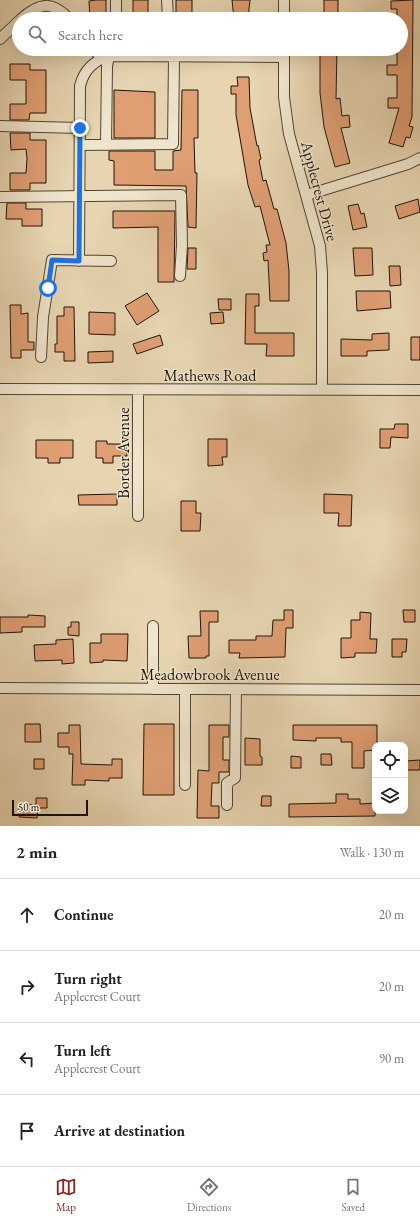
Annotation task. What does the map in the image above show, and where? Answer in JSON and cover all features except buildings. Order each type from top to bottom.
[{"type":"street","points":[[116,0],[116,12]]},
{"type":"street","points":[[168,0],[168,12]]},
{"type":"street","points":[[284,0],[284,12]]},
{"type":"street","points":[[29,12],[33,8],[45,6],[61,9],[63,12]]},
{"type":"street","points":[[0,39],[12,28]]},
{"type":"street","points":[[79,261],[80,86],[82,77],[90,66],[109,56]]},
{"type":"street","points":[[106,145],[107,66],[111,56]]},
{"type":"street","points":[[80,145],[173,144],[171,56]]},
{"type":"street","name":"Applecrest Drive","points":[[284,56],[284,97],[289,134],[316,226],[321,260],[322,390]]},
{"type":"street","points":[[0,126],[80,128]]},
{"type":"street","points":[[307,195],[408,164],[420,158]]},
{"type":"street","points":[[0,197],[181,195],[182,245],[180,276]]},
{"type":"street","points":[[41,357],[43,317],[52,260],[111,261]]},
{"type":"street","name":"Mathews Road","points":[[0,390],[420,390]]},
{"type":"street","name":"Border Avenue","points":[[138,390],[138,516]]},
{"type":"street","points":[[153,626],[153,689]]},
{"type":"street","name":"Meadowbrook Avenue","points":[[0,688],[420,690]]},
{"type":"street","points":[[185,689],[185,786]]},
{"type":"street","points":[[227,805],[227,783],[235,778],[236,689]]},
{"type":"route","points":[[48,288],[52,260],[79,261],[80,128]]}]
